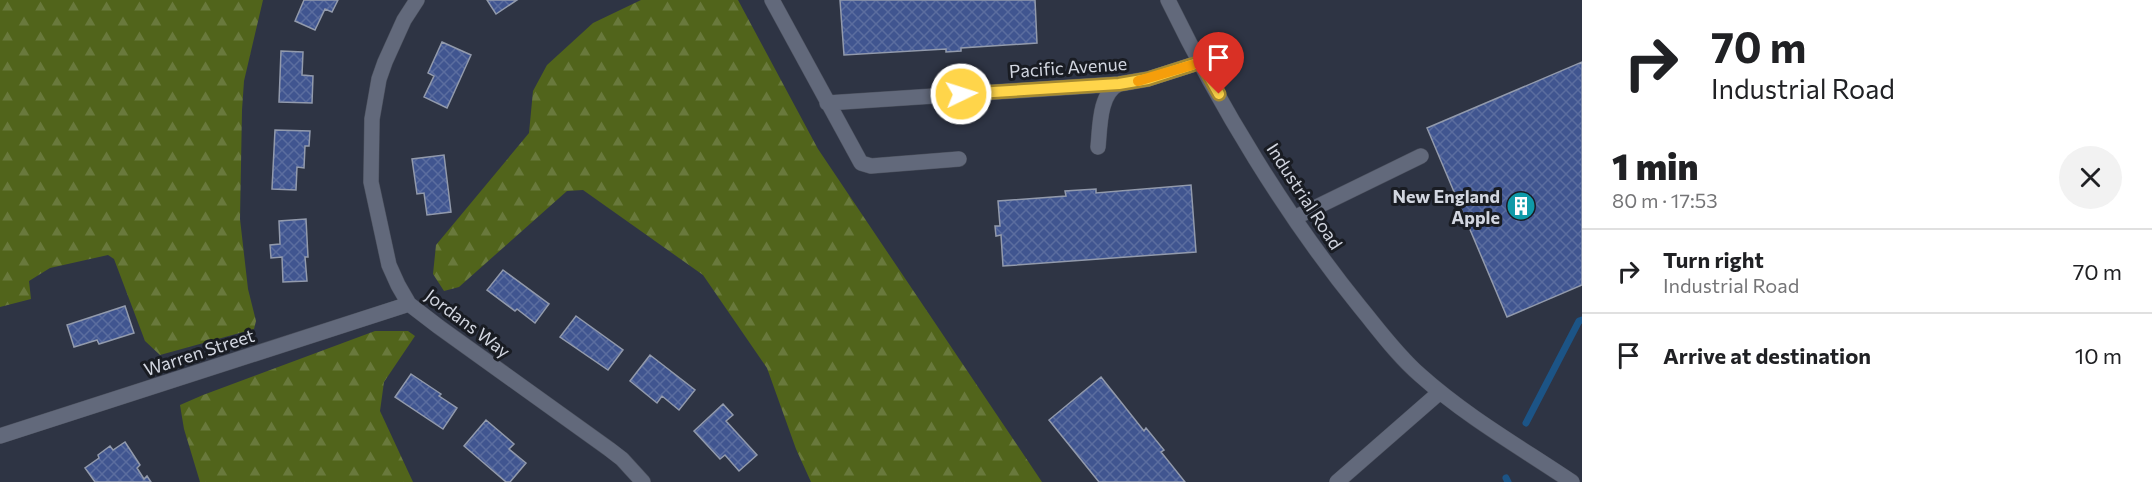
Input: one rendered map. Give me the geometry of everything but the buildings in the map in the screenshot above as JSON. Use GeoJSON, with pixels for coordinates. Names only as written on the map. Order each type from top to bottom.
{"type":"FeatureCollection","features":[{"type":"Feature","properties":{"kind":"street","name":"Jordans Way"},"geometry":{"type":"LineString","coordinates":[[417,0],[392,43],[379,79],[370,140],[371,182],[387,257],[398,285],[410,304],[609,448],[643,482]]}},
{"type":"Feature","properties":{"kind":"street"},"geometry":{"type":"LineString","coordinates":[[772,0],[857,159],[866,166],[958,159]]}},
{"type":"Feature","properties":{"kind":"street","name":"Industrial Road"},"geometry":{"type":"LineString","coordinates":[[1168,0],[1247,144],[1294,218],[1332,273],[1386,339],[1418,374],[1440,392],[1501,438],[1572,482]]}},
{"type":"Feature","properties":{"kind":"street","name":"Pacific Avenue"},"geometry":{"type":"LineString","coordinates":[[827,103],[1119,84],[1148,79],[1201,62]]}},
{"type":"Feature","properties":{"kind":"street"},"geometry":{"type":"LineString","coordinates":[[1098,147],[1101,117],[1106,99],[1114,86],[1119,84]]}},
{"type":"Feature","properties":{"kind":"street"},"geometry":{"type":"LineString","coordinates":[[1294,218],[1421,156]]}},
{"type":"Feature","properties":{"kind":"street","name":"Warren Street"},"geometry":{"type":"LineString","coordinates":[[0,436],[410,304]]}},
{"type":"Feature","properties":{"kind":"street"},"geometry":{"type":"LineString","coordinates":[[1337,482],[1440,392]]}},
{"type":"Feature","properties":{"kind":"green space"},"geometry":{"type":"Polygon","coordinates":[[[0,0],[263,0],[244,81],[242,110],[240,219],[248,289],[256,321],[254,329],[160,355],[145,341],[114,259],[108,255],[50,268],[29,281],[31,299],[0,307],[0,0]]]}},
{"type":"Feature","properties":{"kind":"green space"},"geometry":{"type":"Polygon","coordinates":[[[641,0],[738,0],[818,149],[1042,482],[811,482],[796,449],[767,368],[703,275],[583,190],[567,191],[459,287],[444,291],[433,274],[436,245],[529,133],[533,91],[547,65],[593,23],[641,0]]]}},
{"type":"Feature","properties":{"kind":"green space"},"geometry":{"type":"Polygon","coordinates":[[[375,331],[408,331],[415,336],[384,382],[380,411],[413,482],[200,482],[184,429],[180,405],[375,331]]]}},
{"type":"Feature","properties":{"kind":"waterway"},"geometry":{"type":"LineString","coordinates":[[1526,423],[1579,321],[1582,320]]}},
{"type":"Feature","properties":{"kind":"waterway"},"geometry":{"type":"LineString","coordinates":[[1506,478],[1508,482]]}},
{"type":"Feature","properties":{"kind":"slow traffic"},"geometry":{"type":"LineString","coordinates":[[1138,81],[1192,65]]}},
{"type":"Feature","properties":{"kind":"place","name":"New England Apple"},"geometry":{"type":"Point","coordinates":[1521,206]}},
{"type":"Feature","properties":{"kind":"route"},"geometry":{"type":"LineString","coordinates":[[961,94],[1135,82],[1201,62],[1219,94]]}}]}
